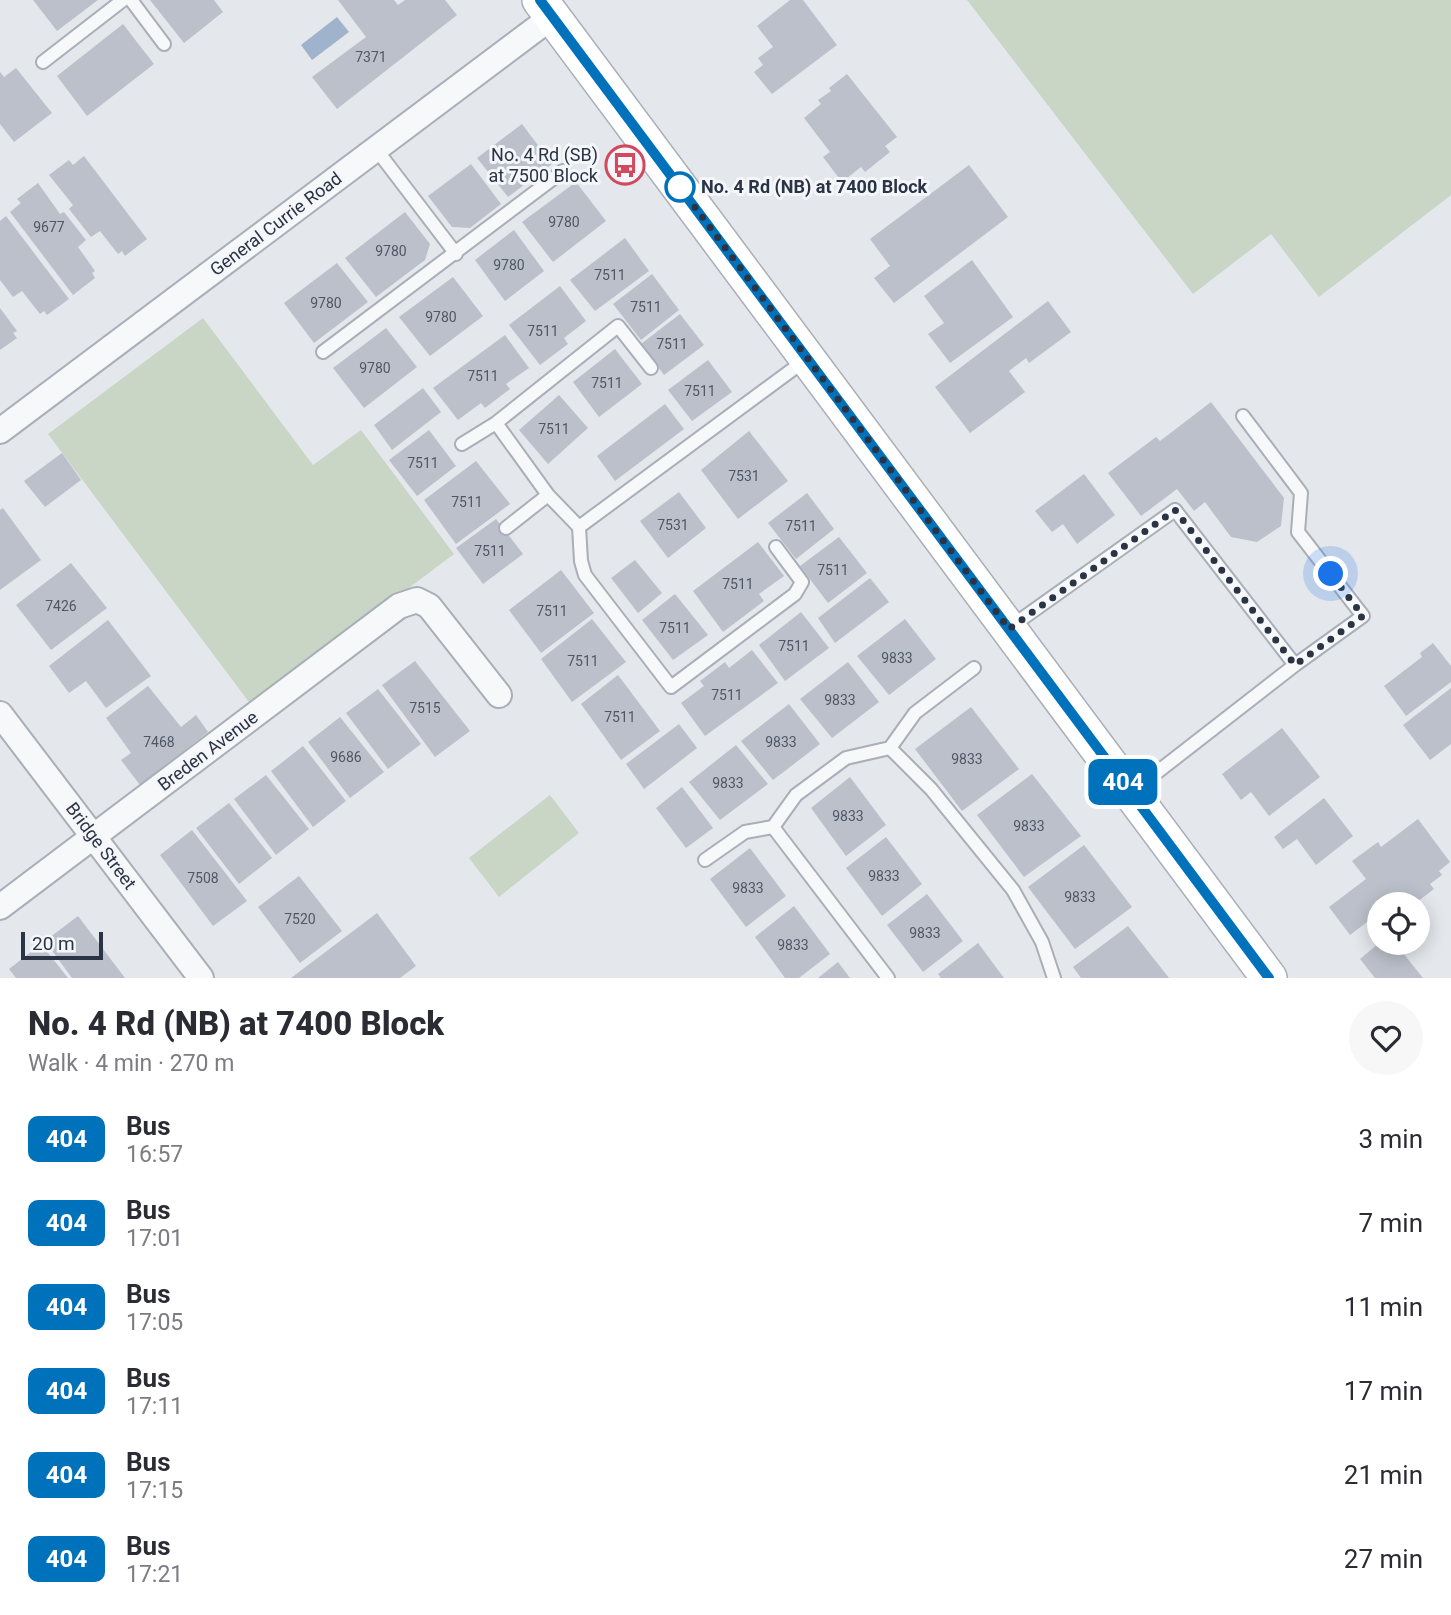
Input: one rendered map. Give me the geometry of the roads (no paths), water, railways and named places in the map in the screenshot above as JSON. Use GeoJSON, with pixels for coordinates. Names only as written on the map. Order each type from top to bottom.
{"type":"FeatureCollection","features":[{"type":"Feature","properties":{"kind":"main road"},"geometry":{"type":"LineString","coordinates":[[547,8],[1269,978]]}},
{"type":"Feature","properties":{"kind":"street","name":"General Currie Road"},"geometry":{"type":"LineString","coordinates":[[0,431],[376,149],[547,8]]}},
{"type":"Feature","properties":{"kind":"street","name":"Breden Avenue"},"geometry":{"type":"LineString","coordinates":[[0,906],[399,606],[417,600],[429,606],[499,695]]}},
{"type":"Feature","properties":{"kind":"street","name":"Bridge Street"},"geometry":{"type":"LineString","coordinates":[[0,714],[201,978]]}},
{"type":"Feature","properties":{"kind":"lane"},"geometry":{"type":"LineString","coordinates":[[43,62],[123,0]]}},
{"type":"Feature","properties":{"kind":"lane"},"geometry":{"type":"LineString","coordinates":[[131,0],[164,44]]}},
{"type":"Feature","properties":{"kind":"lane"},"geometry":{"type":"LineString","coordinates":[[376,149],[456,254]]}},
{"type":"Feature","properties":{"kind":"lane"},"geometry":{"type":"LineString","coordinates":[[323,352],[563,171]]}},
{"type":"Feature","properties":{"kind":"lane"},"geometry":{"type":"LineString","coordinates":[[462,444],[496,423],[618,326],[651,368]]}},
{"type":"Feature","properties":{"kind":"lane"},"geometry":{"type":"LineString","coordinates":[[579,527],[808,358]]}},
{"type":"Feature","properties":{"kind":"lane"},"geometry":{"type":"LineString","coordinates":[[1131,793],[1295,665],[1363,616],[1298,532],[1301,492],[1243,416]]}},
{"type":"Feature","properties":{"kind":"lane"},"geometry":{"type":"LineString","coordinates":[[496,423],[548,495],[579,527],[581,561],[585,575],[671,687],[795,594],[802,582],[776,547]]}},
{"type":"Feature","properties":{"kind":"lane"},"geometry":{"type":"LineString","coordinates":[[506,528],[548,495]]}},
{"type":"Feature","properties":{"kind":"lane"},"geometry":{"type":"LineString","coordinates":[[1009,629],[1175,510],[1295,665]]}},
{"type":"Feature","properties":{"kind":"lane"},"geometry":{"type":"LineString","coordinates":[[705,860],[745,832],[773,827],[796,795],[846,758],[890,748],[915,713],[974,668]]}},
{"type":"Feature","properties":{"kind":"lane"},"geometry":{"type":"LineString","coordinates":[[890,748],[931,789],[1013,890],[1042,942],[1054,978]]}},
{"type":"Feature","properties":{"kind":"lane"},"geometry":{"type":"LineString","coordinates":[[773,827],[888,978]]}},
{"type":"Feature","properties":{"kind":"water"},"geometry":{"type":"Polygon","coordinates":[[[337,17],[349,32],[312,60],[301,45],[337,17]]]}},
{"type":"Feature","properties":{"kind":"place","name":"No. 4 Rd (SB) at 7500 Block"},"geometry":{"type":"Point","coordinates":[625,165]}},
{"type":"Feature","properties":{"kind":"place","name":"No. 4 Rd (NB) at 7400 Block"},"geometry":{"type":"Point","coordinates":[680,187]}}]}
